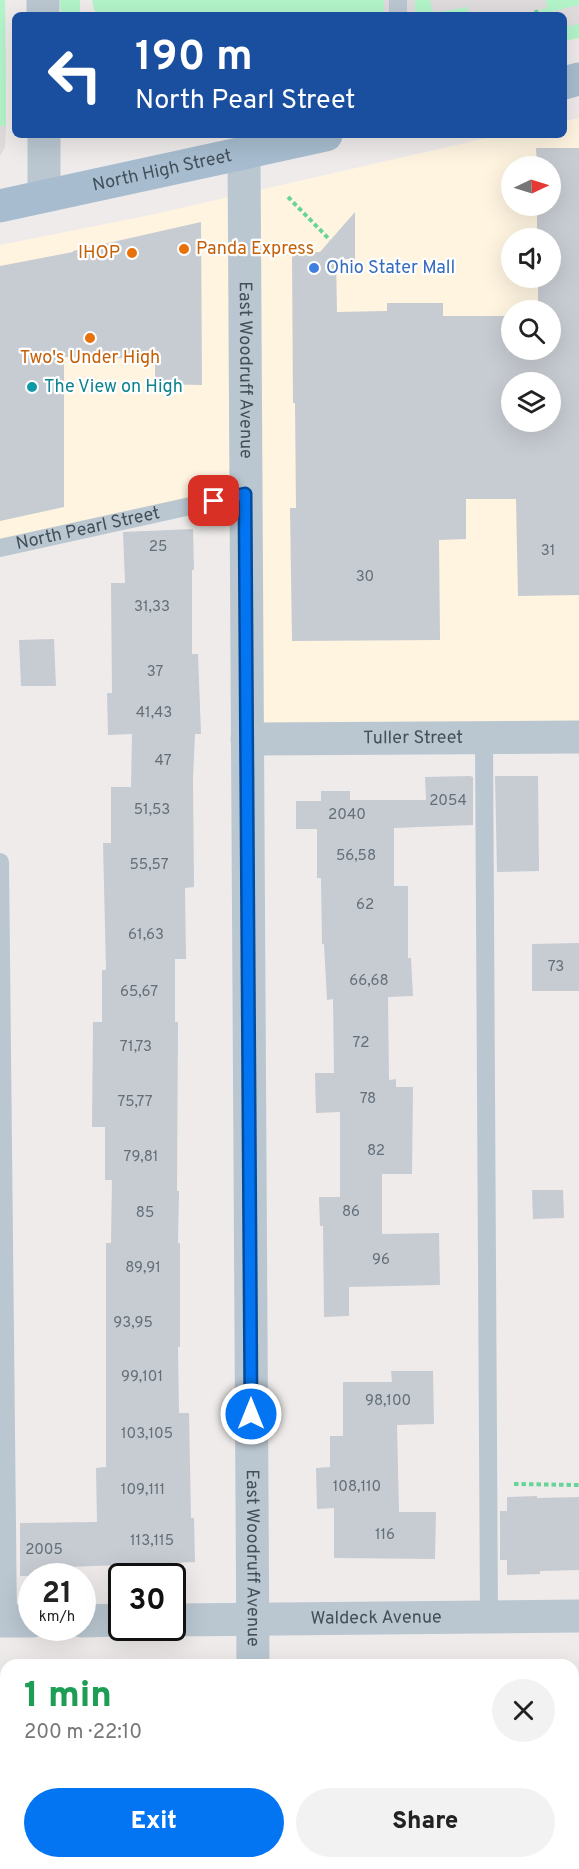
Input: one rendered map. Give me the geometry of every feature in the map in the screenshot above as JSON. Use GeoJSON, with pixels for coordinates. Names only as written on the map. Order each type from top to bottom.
{"type":"FeatureCollection","features":[{"type":"Feature","properties":{"kind":"main road","name":"North High Street"},"geometry":{"type":"LineString","coordinates":[[0,206],[313,138]]}},
{"type":"Feature","properties":{"kind":"street"},"geometry":{"type":"LineString","coordinates":[[44,138],[44,195]]}},
{"type":"Feature","properties":{"kind":"street","name":"East Woodruff Avenue"},"geometry":{"type":"LineString","coordinates":[[244,154],[253,1659]]}},
{"type":"Feature","properties":{"kind":"street","name":"Tuller Street"},"geometry":{"type":"LineString","coordinates":[[247,739],[579,737]]}},
{"type":"Feature","properties":{"kind":"street","name":"Waldeck Avenue"},"geometry":{"type":"LineString","coordinates":[[186,1620],[579,1616]]}},
{"type":"Feature","properties":{"kind":"lane","name":"North Pearl Street"},"geometry":{"type":"LineString","coordinates":[[0,548],[245,494]]}},
{"type":"Feature","properties":{"kind":"lane"},"geometry":{"type":"LineString","coordinates":[[483,738],[489,1617]]}},
{"type":"Feature","properties":{"kind":"lane"},"geometry":{"type":"LineString","coordinates":[[0,862],[13,1621]]}},
{"type":"Feature","properties":{"kind":"path"},"geometry":{"type":"LineString","coordinates":[[288,197],[330,240]]}},
{"type":"Feature","properties":{"kind":"path"},"geometry":{"type":"LineString","coordinates":[[488,1484],[579,1485]]}},
{"type":"Feature","properties":{"kind":"shaded area"},"geometry":{"type":"Polygon","coordinates":[[[0,0],[5,0],[6,126],[5,147],[0,156],[0,0]]]}},
{"type":"Feature","properties":{"kind":"shaded area"},"geometry":{"type":"Polygon","coordinates":[[[384,0],[579,0],[579,30],[567,32],[567,12],[384,12],[384,0]]]}},
{"type":"Feature","properties":{"kind":"shaded area"},"geometry":{"type":"Polygon","coordinates":[[[579,118],[579,736],[245,736],[248,491],[0,544],[0,245],[155,214],[487,138],[567,138],[567,120],[579,118]]]}},
{"type":"Feature","properties":{"kind":"green space"},"geometry":{"type":"Polygon","coordinates":[[[0,0],[5,0],[6,126],[0,126],[0,0]]]}},
{"type":"Feature","properties":{"kind":"green space"},"geometry":{"type":"Polygon","coordinates":[[[60,0],[80,0],[80,12],[61,12],[60,0]]]}},
{"type":"Feature","properties":{"kind":"green space"},"geometry":{"type":"Polygon","coordinates":[[[92,0],[384,0],[384,12],[96,12],[92,0]]]}},
{"type":"Feature","properties":{"kind":"green space"},"geometry":{"type":"Polygon","coordinates":[[[415,0],[430,0],[433,12],[415,12],[415,0]]]}},
{"type":"Feature","properties":{"kind":"green space"},"geometry":{"type":"Polygon","coordinates":[[[546,0],[579,0],[579,5],[542,12],[541,9],[547,8],[546,0]]]}},
{"type":"Feature","properties":{"kind":"green space"},"geometry":{"type":"Polygon","coordinates":[[[467,7],[469,12],[439,12],[467,7]]]}},
{"type":"Feature","properties":{"kind":"green space"},"geometry":{"type":"Polygon","coordinates":[[[579,24],[579,38],[567,40],[567,26],[579,24]]]}},
{"type":"Feature","properties":{"kind":"building"},"geometry":{"type":"Polygon","coordinates":[[[536,148],[579,148],[579,595],[518,596],[516,499],[466,499],[466,539],[439,540],[440,640],[292,641],[290,508],[296,508],[292,253],[320,252],[355,212],[355,259],[336,259],[337,312],[387,311],[387,303],[443,303],[443,316],[501,316],[501,360],[561,360],[561,300],[538,300],[538,288],[561,288],[561,228],[537,228],[537,216],[561,216],[561,156],[536,156],[536,148]]]}},
{"type":"Feature","properties":{"kind":"building"},"geometry":{"type":"Polygon","coordinates":[[[201,222],[202,385],[155,384],[155,359],[64,357],[64,507],[0,521],[0,266],[73,252],[201,222]]]}},
{"type":"Feature","properties":{"kind":"building"},"geometry":{"type":"Polygon","coordinates":[[[193,529],[192,654],[198,654],[201,734],[195,734],[194,887],[185,888],[186,959],[175,959],[175,1022],[178,1022],[179,1413],[189,1413],[191,1518],[194,1518],[195,1562],[108,1563],[108,1565],[96,1566],[96,1563],[20,1563],[20,1523],[97,1522],[96,1468],[106,1467],[106,1243],[111,1243],[112,1180],[105,1180],[105,1127],[92,1127],[93,1022],[102,1022],[102,970],[106,970],[103,843],[111,843],[111,787],[131,787],[132,734],[108,735],[107,693],[112,693],[111,583],[125,583],[123,532],[193,529]]]}},
{"type":"Feature","properties":{"kind":"building"},"geometry":{"type":"Polygon","coordinates":[[[54,639],[56,686],[21,686],[19,640],[54,639]]]}},
{"type":"Feature","properties":{"kind":"building"},"geometry":{"type":"Polygon","coordinates":[[[495,776],[538,776],[539,871],[497,872],[495,776]]]}},
{"type":"Feature","properties":{"kind":"building"},"geometry":{"type":"Polygon","coordinates":[[[425,777],[473,777],[473,825],[394,828],[394,886],[408,886],[408,958],[411,958],[413,996],[388,997],[389,1080],[396,1079],[396,1087],[413,1087],[412,1174],[382,1174],[382,1234],[439,1233],[440,1285],[349,1287],[349,1316],[324,1317],[323,1226],[320,1226],[319,1197],[340,1197],[340,1112],[316,1113],[315,1073],[334,1073],[333,999],[327,1000],[324,944],[322,944],[321,878],[317,878],[317,829],[296,829],[296,801],[321,801],[321,791],[350,791],[350,800],[426,800],[425,777]]]}},
{"type":"Feature","properties":{"kind":"building"},"geometry":{"type":"Polygon","coordinates":[[[579,943],[579,991],[532,991],[532,944],[579,943]]]}},
{"type":"Feature","properties":{"kind":"building"},"geometry":{"type":"Polygon","coordinates":[[[532,1190],[563,1190],[564,1218],[533,1219],[532,1190]]]}},
{"type":"Feature","properties":{"kind":"building"},"geometry":{"type":"Polygon","coordinates":[[[391,1371],[433,1371],[434,1424],[397,1425],[399,1512],[436,1512],[435,1559],[334,1558],[334,1508],[317,1509],[316,1468],[330,1467],[330,1436],[343,1436],[343,1382],[392,1382],[391,1371]]]}},
{"type":"Feature","properties":{"kind":"building"},"geometry":{"type":"Polygon","coordinates":[[[537,1496],[537,1498],[579,1497],[579,1570],[507,1575],[507,1560],[500,1560],[500,1511],[507,1511],[507,1497],[537,1496]]]}},
{"type":"Feature","properties":{"kind":"place","name":"Panda Express"},"geometry":{"type":"Point","coordinates":[184,249]}},
{"type":"Feature","properties":{"kind":"place","name":"IHOP"},"geometry":{"type":"Point","coordinates":[132,253]}},
{"type":"Feature","properties":{"kind":"place","name":"Ohio Stater Mall"},"geometry":{"type":"Point","coordinates":[314,268]}},
{"type":"Feature","properties":{"kind":"place","name":"Two's Under High"},"geometry":{"type":"Point","coordinates":[90,338]}},
{"type":"Feature","properties":{"kind":"place","name":"The View on High"},"geometry":{"type":"Point","coordinates":[32,387]}},
{"type":"Feature","properties":{"kind":"route"},"geometry":{"type":"LineString","coordinates":[[214,501],[245,494],[251,1414]]}}]}
